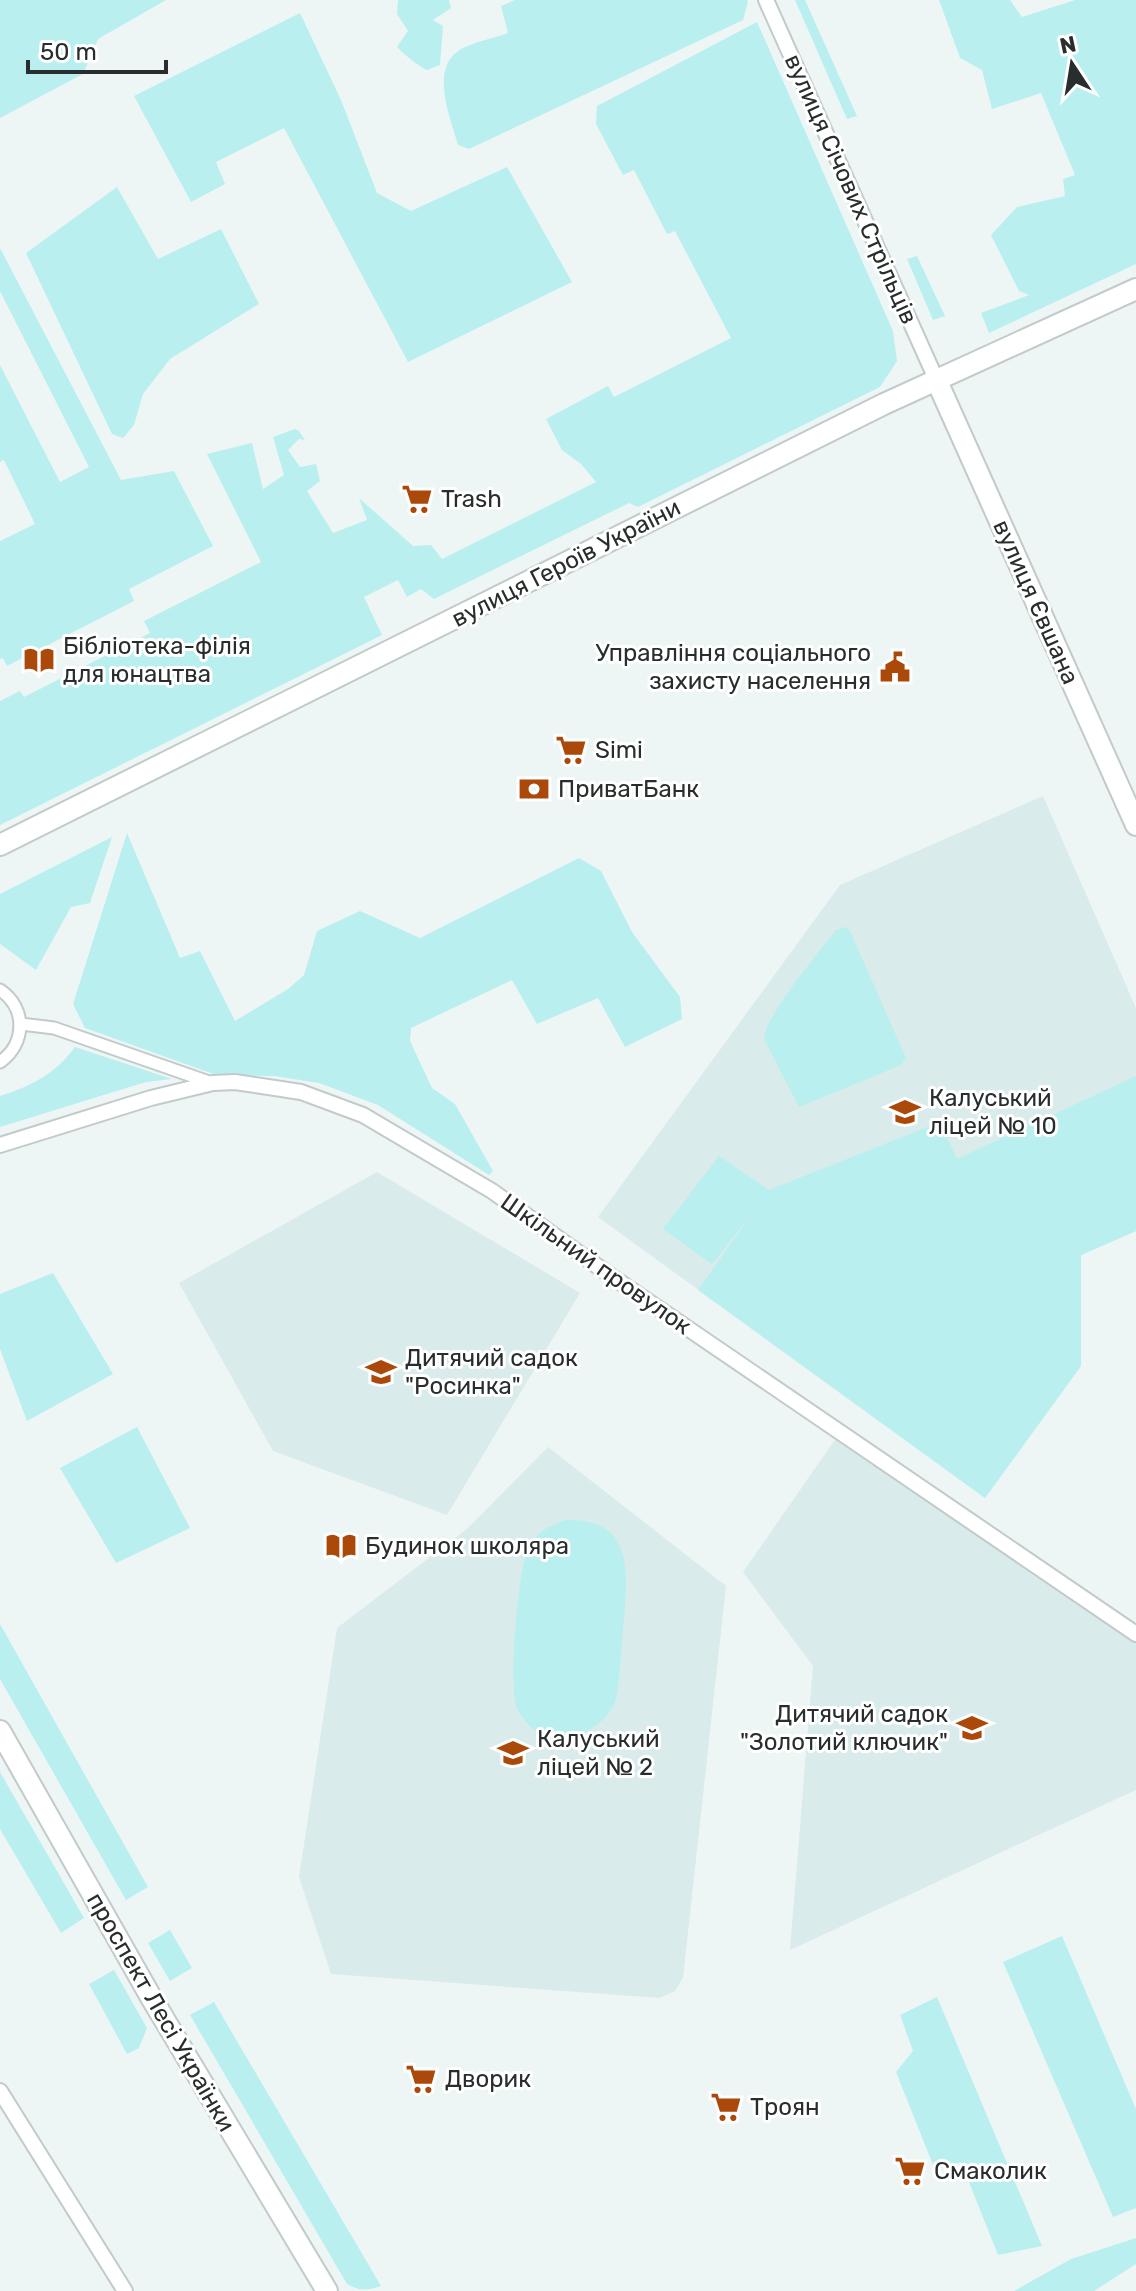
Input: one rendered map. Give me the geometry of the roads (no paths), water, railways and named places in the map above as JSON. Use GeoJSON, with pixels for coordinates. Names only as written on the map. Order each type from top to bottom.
{"type":"FeatureCollection","features":[{"type":"Feature","properties":{"kind":"main road","name":"вулиця Героїв України"},"geometry":{"type":"LineString","coordinates":[[0,845],[936,379],[1136,289]]}},
{"type":"Feature","properties":{"kind":"main road","name":"вулиця Євшана"},"geometry":{"type":"LineString","coordinates":[[936,379],[1136,825]]}},
{"type":"Feature","properties":{"kind":"main road","name":"проспект Лесі Українки"},"geometry":{"type":"LineString","coordinates":[[0,1731],[152,1999],[327,2291]]}},
{"type":"Feature","properties":{"kind":"street","name":"вулиця Січових Стрільців"},"geometry":{"type":"LineString","coordinates":[[766,0],[936,379]]}},
{"type":"Feature","properties":{"kind":"street"},"geometry":{"type":"LineString","coordinates":[[0,990],[13,1002],[21,1024],[13,1050],[0,1062]]}},
{"type":"Feature","properties":{"kind":"street"},"geometry":{"type":"LineString","coordinates":[[21,1024],[54,1028],[213,1083]]}},
{"type":"Feature","properties":{"kind":"street","name":"Шкільний провулок"},"geometry":{"type":"LineString","coordinates":[[0,1145],[151,1098],[213,1083],[235,1082],[301,1092],[363,1115],[492,1191],[611,1276],[1136,1634]]}},
{"type":"Feature","properties":{"kind":"street"},"geometry":{"type":"LineString","coordinates":[[0,2091],[125,2291]]}},
{"type":"Feature","properties":{"kind":"place","name":"Trash"},"geometry":{"type":"Point","coordinates":[417,499]}},
{"type":"Feature","properties":{"kind":"place","name":"Бібліотека-філія для юнацтва"},"geometry":{"type":"Point","coordinates":[39,660]}},
{"type":"Feature","properties":{"kind":"place","name":"Управління соціального захисту населення"},"geometry":{"type":"Point","coordinates":[895,667]}},
{"type":"Feature","properties":{"kind":"place","name":"Simi"},"geometry":{"type":"Point","coordinates":[571,750]}},
{"type":"Feature","properties":{"kind":"place","name":"ПриватБанк"},"geometry":{"type":"Point","coordinates":[534,789]}},
{"type":"Feature","properties":{"kind":"place","name":"Калуський ліцей № 10"},"geometry":{"type":"Point","coordinates":[905,1112]}},
{"type":"Feature","properties":{"kind":"place","name":"Дитячий садок \"Росинка\""},"geometry":{"type":"Point","coordinates":[381,1372]}},
{"type":"Feature","properties":{"kind":"place","name":"Будинок школяра"},"geometry":{"type":"Point","coordinates":[341,1546]}},
{"type":"Feature","properties":{"kind":"place","name":"Дитячий садок \"Золотий ключик\""},"geometry":{"type":"Point","coordinates":[972,1728]}},
{"type":"Feature","properties":{"kind":"place","name":"Калуський ліцей № 2"},"geometry":{"type":"Point","coordinates":[513,1753]}},
{"type":"Feature","properties":{"kind":"place","name":"Дворик"},"geometry":{"type":"Point","coordinates":[421,2079]}},
{"type":"Feature","properties":{"kind":"place","name":"Троян"},"geometry":{"type":"Point","coordinates":[726,2107]}},
{"type":"Feature","properties":{"kind":"place","name":"Смаколик"},"geometry":{"type":"Point","coordinates":[910,2171]}}]}
